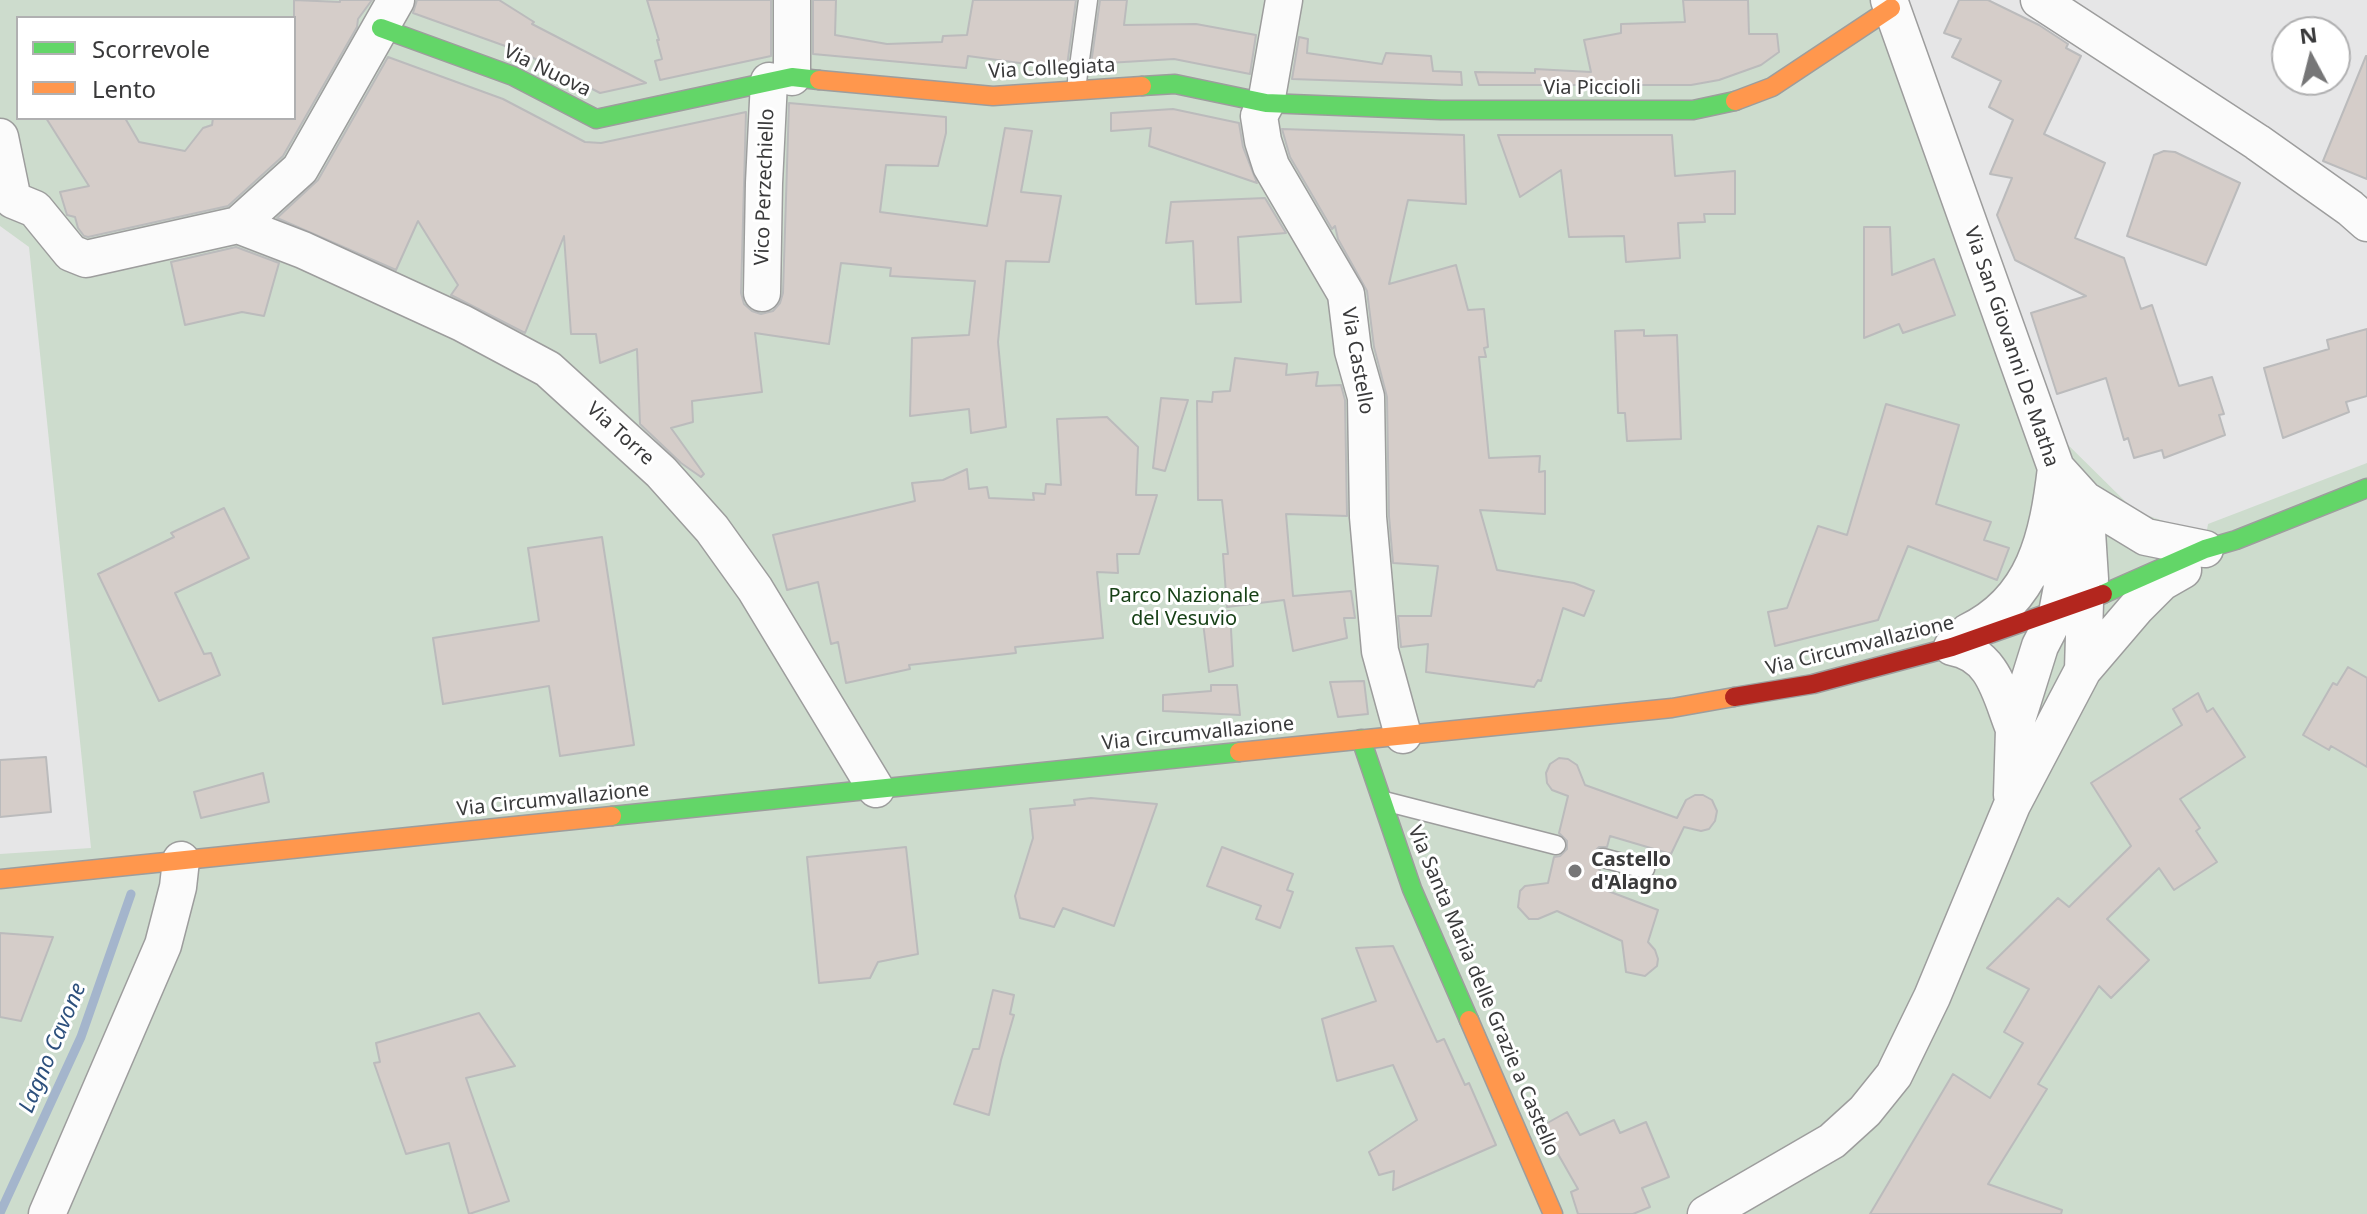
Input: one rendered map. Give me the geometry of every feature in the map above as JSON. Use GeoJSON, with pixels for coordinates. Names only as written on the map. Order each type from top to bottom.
{"type":"FeatureCollection","features":[{"type":"Feature","properties":{"kind":"main road","name":"Via Piccioli"},"geometry":{"type":"LineString","coordinates":[[1266,103],[1441,110],[1693,110],[1726,104],[1772,87],[1890,4]]}},
{"type":"Feature","properties":{"kind":"main road","name":"Via Nuova"},"geometry":{"type":"LineString","coordinates":[[389,14],[596,119],[780,79]]}},
{"type":"Feature","properties":{"kind":"main road","name":"Via Collegiata"},"geometry":{"type":"LineString","coordinates":[[780,79],[993,96],[1175,84],[1266,103]]}},
{"type":"Feature","properties":{"kind":"main road","name":"Via Circumvallazione"},"geometry":{"type":"LineString","coordinates":[[0,879],[1672,708],[1740,698],[1813,684],[1941,649],[2071,607],[2220,544],[2367,488]]}},
{"type":"Feature","properties":{"kind":"main road","name":"Via Santa Maria delle Grazie a Castello"},"geometry":{"type":"LineString","coordinates":[[1361,739],[1412,889],[1553,1214]]}},
{"type":"Feature","properties":{"kind":"street","name":"Vico Perzechiello"},"geometry":{"type":"LineString","coordinates":[[762,293],[764,183],[792,0]]}},
{"type":"Feature","properties":{"kind":"street","name":"Via Castello"},"geometry":{"type":"LineString","coordinates":[[1284,0],[1266,103],[1259,116],[1263,141],[1271,166],[1346,294],[1353,351],[1366,397],[1368,517],[1380,651],[1403,735]]}},
{"type":"Feature","properties":{"kind":"street"},"geometry":{"type":"LineString","coordinates":[[2039,0],[2257,142],[2367,223]]}},
{"type":"Feature","properties":{"kind":"street","name":"Via San Giovanni De Matha"},"geometry":{"type":"LineString","coordinates":[[1890,4],[2056,468],[2051,514],[2035,565],[2012,602],[1985,624],[1941,649]]}},
{"type":"Feature","properties":{"kind":"street"},"geometry":{"type":"LineString","coordinates":[[0,137],[6,202],[35,209],[71,253],[86,259],[238,225],[300,169],[389,14]]}},
{"type":"Feature","properties":{"kind":"street","name":"Via Torre"},"geometry":{"type":"LineString","coordinates":[[238,225],[303,250],[462,323],[548,369],[661,472],[712,529],[755,589],[876,789]]}},
{"type":"Feature","properties":{"kind":"street"},"geometry":{"type":"LineString","coordinates":[[2056,468],[2085,500],[2146,537],[2220,544]]}},
{"type":"Feature","properties":{"kind":"street"},"geometry":{"type":"LineString","coordinates":[[2009,813],[2014,729],[2040,646],[2090,579],[2085,500]]}},
{"type":"Feature","properties":{"kind":"street"},"geometry":{"type":"LineString","coordinates":[[2051,514],[2062,587],[2071,607],[2083,670]]}},
{"type":"Feature","properties":{"kind":"street"},"geometry":{"type":"LineString","coordinates":[[1706,1214],[1832,1141],[1865,1111],[1894,1075],[1932,997],[2009,813],[2083,670],[2162,582],[2220,544]]}},
{"type":"Feature","properties":{"kind":"street"},"geometry":{"type":"LineString","coordinates":[[1941,649],[1968,649],[1979,657],[1995,680],[2014,729]]}},
{"type":"Feature","properties":{"kind":"street"},"geometry":{"type":"LineString","coordinates":[[47,1214],[163,945],[178,887],[164,862]]}},
{"type":"Feature","properties":{"kind":"lane"},"geometry":{"type":"LineString","coordinates":[[1076,89],[1088,0]]}},
{"type":"Feature","properties":{"kind":"lane"},"geometry":{"type":"LineString","coordinates":[[1381,800],[1556,845]]}},
{"type":"Feature","properties":{"kind":"lane"},"geometry":{"type":"LineString","coordinates":[[1603,858],[1645,869]]}},
{"type":"Feature","properties":{"kind":"green space","name":"Parco Nazionale del Vesuvio"},"geometry":{"type":"Polygon","coordinates":[[[0,0],[1907,0],[2055,432],[2135,511],[2206,536],[2208,524],[2367,463],[2367,1214],[0,1214],[0,854],[91,848],[29,247],[0,226],[0,0]]]}},
{"type":"Feature","properties":{"kind":"building"},"geometry":{"type":"Polygon","coordinates":[[[294,0],[372,0],[358,19],[357,27],[283,156],[228,206],[84,236],[75,217],[67,215],[60,192],[89,186],[47,120],[126,120],[139,142],[185,151],[203,128],[212,125],[213,120],[296,120],[294,0]]]}},
{"type":"Feature","properties":{"kind":"building"},"geometry":{"type":"Polygon","coordinates":[[[417,0],[499,0],[534,22],[532,24],[646,83],[600,93],[522,52],[413,13],[417,0]]]}},
{"type":"Feature","properties":{"kind":"building"},"geometry":{"type":"Polygon","coordinates":[[[647,0],[771,0],[771,56],[660,80],[655,61],[662,59],[659,40],[647,0]]]}},
{"type":"Feature","properties":{"kind":"building"},"geometry":{"type":"Polygon","coordinates":[[[813,0],[836,0],[835,35],[887,44],[942,42],[943,36],[967,35],[973,0],[1076,0],[1067,66],[1049,67],[968,56],[966,68],[813,54],[813,0]]]}},
{"type":"Feature","properties":{"kind":"building"},"geometry":{"type":"Polygon","coordinates":[[[1100,0],[1127,0],[1124,25],[1196,24],[1256,35],[1250,74],[1174,59],[1091,64],[1100,0]]]}},
{"type":"Feature","properties":{"kind":"building"},"geometry":{"type":"Polygon","coordinates":[[[1683,0],[1748,0],[1749,34],[1777,34],[1779,52],[1761,65],[1719,80],[1691,85],[1479,85],[1475,72],[1535,73],[1535,69],[1591,72],[1584,40],[1621,33],[1621,24],[1685,22],[1683,0]]]}},
{"type":"Feature","properties":{"kind":"building"},"geometry":{"type":"Polygon","coordinates":[[[1959,0],[1988,0],[2039,25],[2068,44],[2066,48],[2081,56],[2044,134],[2105,163],[2075,238],[2124,258],[2141,309],[2152,305],[2179,386],[2212,377],[2224,414],[2219,415],[2225,435],[2164,458],[2162,450],[2134,458],[2128,438],[2124,440],[2106,378],[2057,394],[2031,313],[2086,296],[2015,260],[1997,215],[2012,178],[1990,174],[2013,120],[1989,107],[2001,81],[1952,57],[1961,39],[1944,33],[1959,0]]]}},
{"type":"Feature","properties":{"kind":"building"},"geometry":{"type":"Polygon","coordinates":[[[1299,37],[1308,39],[1307,53],[1382,64],[1386,53],[1431,56],[1433,71],[1461,72],[1462,85],[1292,79],[1299,37]]]}},
{"type":"Feature","properties":{"kind":"building"},"geometry":{"type":"Polygon","coordinates":[[[2367,56],[2367,179],[2323,161],[2367,56]]]}},
{"type":"Feature","properties":{"kind":"building"},"geometry":{"type":"Polygon","coordinates":[[[388,57],[503,99],[585,142],[601,143],[746,112],[741,293],[744,304],[761,314],[773,311],[783,293],[789,103],[946,117],[946,133],[938,166],[886,165],[880,212],[987,226],[1005,128],[1032,131],[1021,192],[1061,196],[1049,262],[1006,261],[998,342],[1006,427],[971,433],[969,409],[910,416],[912,338],[969,335],[975,281],[890,276],[891,268],[841,263],[829,344],[755,333],[762,392],[692,401],[693,422],[671,428],[704,474],[701,477],[681,463],[640,424],[637,349],[600,363],[596,334],[571,334],[564,236],[525,333],[451,295],[458,285],[418,221],[396,270],[277,218],[318,180],[388,57]]]}},
{"type":"Feature","properties":{"kind":"building"},"geometry":{"type":"Polygon","coordinates":[[[1173,109],[1239,123],[1243,147],[1257,183],[1149,146],[1151,128],[1111,131],[1111,113],[1173,109]]]}},
{"type":"Feature","properties":{"kind":"building"},"geometry":{"type":"Polygon","coordinates":[[[1282,129],[1464,135],[1466,204],[1408,200],[1389,284],[1456,265],[1468,310],[1484,309],[1488,347],[1484,348],[1486,357],[1479,357],[1489,458],[1540,456],[1539,472],[1545,471],[1545,514],[1480,510],[1497,570],[1574,583],[1594,591],[1584,616],[1563,608],[1541,681],[1538,680],[1534,687],[1426,672],[1428,644],[1401,647],[1398,616],[1431,616],[1438,566],[1393,563],[1387,397],[1374,347],[1367,291],[1338,239],[1335,226],[1332,229],[1290,157],[1282,129]]]}},
{"type":"Feature","properties":{"kind":"building"},"geometry":{"type":"Polygon","coordinates":[[[1498,135],[1672,135],[1675,176],[1735,171],[1735,214],[1704,214],[1705,222],[1678,223],[1680,258],[1626,262],[1624,236],[1569,237],[1561,170],[1520,197],[1498,135]]]}},
{"type":"Feature","properties":{"kind":"building"},"geometry":{"type":"Polygon","coordinates":[[[2164,151],[2175,152],[2240,183],[2206,265],[2127,236],[2154,155],[2164,151]]]}},
{"type":"Feature","properties":{"kind":"building"},"geometry":{"type":"Polygon","coordinates":[[[1265,198],[1286,233],[1238,237],[1241,302],[1196,304],[1193,241],[1166,243],[1171,202],[1265,198]]]}},
{"type":"Feature","properties":{"kind":"building"},"geometry":{"type":"Polygon","coordinates":[[[1864,227],[1890,227],[1892,275],[1934,259],[1955,315],[1903,333],[1899,324],[1864,338],[1864,227]]]}},
{"type":"Feature","properties":{"kind":"building"},"geometry":{"type":"Polygon","coordinates":[[[236,247],[279,263],[264,316],[242,312],[185,325],[171,262],[236,247]]]}},
{"type":"Feature","properties":{"kind":"building"},"geometry":{"type":"Polygon","coordinates":[[[2367,329],[2367,396],[2346,402],[2349,412],[2283,438],[2264,368],[2329,349],[2327,340],[2367,329]]]}},
{"type":"Feature","properties":{"kind":"building"},"geometry":{"type":"Polygon","coordinates":[[[1644,330],[1644,336],[1677,335],[1681,439],[1627,441],[1625,413],[1618,413],[1615,331],[1644,330]]]}},
{"type":"Feature","properties":{"kind":"building"},"geometry":{"type":"Polygon","coordinates":[[[1235,358],[1287,364],[1286,375],[1318,372],[1316,386],[1341,385],[1345,400],[1347,516],[1286,514],[1293,596],[1351,591],[1355,618],[1344,618],[1347,638],[1293,651],[1284,600],[1227,607],[1223,554],[1228,554],[1222,500],[1198,500],[1197,401],[1212,402],[1213,392],[1230,391],[1235,358]]]}},
{"type":"Feature","properties":{"kind":"building"},"geometry":{"type":"Polygon","coordinates":[[[1161,398],[1188,400],[1165,471],[1153,468],[1161,398]]]}},
{"type":"Feature","properties":{"kind":"building"},"geometry":{"type":"Polygon","coordinates":[[[1886,404],[1959,425],[1936,504],[1991,522],[1984,540],[2009,548],[1997,580],[1908,546],[1878,620],[1775,646],[1768,612],[1787,608],[1818,526],[1847,535],[1886,404]]]}},
{"type":"Feature","properties":{"kind":"building"},"geometry":{"type":"Polygon","coordinates":[[[1107,417],[1138,447],[1136,495],[1157,495],[1139,554],[1117,554],[1118,573],[1097,572],[1103,638],[1015,647],[1016,653],[909,665],[910,669],[846,683],[838,642],[831,644],[818,582],[787,590],[773,535],[915,501],[912,483],[943,480],[967,469],[969,489],[987,487],[989,498],[1034,500],[1033,493],[1045,494],[1046,484],[1061,485],[1057,419],[1107,417]]]}},
{"type":"Feature","properties":{"kind":"building"},"geometry":{"type":"Polygon","coordinates":[[[224,508],[249,558],[175,593],[204,654],[211,653],[220,675],[159,701],[98,574],[174,537],[171,533],[224,508]]]}},
{"type":"Feature","properties":{"kind":"building"},"geometry":{"type":"Polygon","coordinates":[[[602,537],[634,745],[560,756],[549,686],[443,704],[433,638],[539,621],[528,548],[602,537]]]}},
{"type":"Feature","properties":{"kind":"building"},"geometry":{"type":"Polygon","coordinates":[[[1230,611],[1233,666],[1209,672],[1202,614],[1230,611]]]}},
{"type":"Feature","properties":{"kind":"building"},"geometry":{"type":"Polygon","coordinates":[[[2348,667],[2367,678],[2367,767],[2331,746],[2329,750],[2303,735],[2333,683],[2337,685],[2348,667]]]}},
{"type":"Feature","properties":{"kind":"building"},"geometry":{"type":"Polygon","coordinates":[[[1364,681],[1368,714],[1338,717],[1330,682],[1364,681]]]}},
{"type":"Feature","properties":{"kind":"building"},"geometry":{"type":"Polygon","coordinates":[[[1211,685],[1237,685],[1240,715],[1163,711],[1163,695],[1211,691],[1211,685]]]}},
{"type":"Feature","properties":{"kind":"building"},"geometry":{"type":"Polygon","coordinates":[[[2198,693],[2207,712],[2213,708],[2245,757],[2180,799],[2200,828],[2196,831],[2217,862],[2174,890],[2159,868],[2107,919],[2149,960],[2111,998],[2099,986],[2038,1084],[2047,1089],[1988,1184],[2062,1210],[2061,1214],[1870,1214],[1953,1074],[1990,1098],[2023,1043],[2004,1032],[2029,989],[1987,968],[2058,898],[2069,907],[2131,846],[2091,783],[2182,725],[2173,709],[2198,693]]]}},
{"type":"Feature","properties":{"kind":"building"},"geometry":{"type":"Polygon","coordinates":[[[46,757],[51,812],[0,817],[0,760],[46,757]]]}},
{"type":"Feature","properties":{"kind":"building","name":"Castello d'Alagno"},"geometry":{"type":"Polygon","coordinates":[[[1559,758],[1577,765],[1585,785],[1677,818],[1686,800],[1695,795],[1712,800],[1717,811],[1709,829],[1701,831],[1684,827],[1671,854],[1610,836],[1607,847],[1599,847],[1592,854],[1592,862],[1600,870],[1595,886],[1658,910],[1648,942],[1655,950],[1657,966],[1645,976],[1626,972],[1622,941],[1557,911],[1538,919],[1529,919],[1518,907],[1520,891],[1525,886],[1548,883],[1554,857],[1567,849],[1567,841],[1559,833],[1568,796],[1552,790],[1546,773],[1550,764],[1559,758]]]}},
{"type":"Feature","properties":{"kind":"building"},"geometry":{"type":"Polygon","coordinates":[[[263,773],[269,802],[201,818],[194,792],[263,773]]]}},
{"type":"Feature","properties":{"kind":"building"},"geometry":{"type":"Polygon","coordinates":[[[1091,798],[1157,804],[1114,926],[1063,908],[1054,927],[1020,918],[1015,896],[1033,838],[1030,809],[1075,805],[1074,800],[1091,798]]]}},
{"type":"Feature","properties":{"kind":"building"},"geometry":{"type":"Polygon","coordinates":[[[906,847],[918,954],[878,962],[870,978],[819,983],[807,857],[906,847]]]}},
{"type":"Feature","properties":{"kind":"building"},"geometry":{"type":"Polygon","coordinates":[[[1222,847],[1293,874],[1287,890],[1293,892],[1280,928],[1256,919],[1261,906],[1207,886],[1222,847]]]}},
{"type":"Feature","properties":{"kind":"building"},"geometry":{"type":"Polygon","coordinates":[[[0,933],[53,937],[21,1021],[0,1017],[0,933]]]}},
{"type":"Feature","properties":{"kind":"building"},"geometry":{"type":"Polygon","coordinates":[[[1393,946],[1437,1042],[1444,1039],[1465,1085],[1469,1083],[1496,1145],[1393,1190],[1394,1171],[1379,1175],[1369,1152],[1417,1120],[1393,1065],[1337,1081],[1322,1019],[1376,1001],[1356,948],[1393,946]]]}},
{"type":"Feature","properties":{"kind":"building"},"geometry":{"type":"Polygon","coordinates":[[[993,990],[1014,995],[1010,1014],[1014,1015],[989,1115],[954,1104],[973,1049],[979,1049],[993,990]]]}},
{"type":"Feature","properties":{"kind":"building"},"geometry":{"type":"Polygon","coordinates":[[[479,1013],[515,1066],[466,1078],[509,1201],[469,1214],[449,1143],[406,1154],[374,1063],[380,1062],[376,1043],[479,1013]]]}},
{"type":"Feature","properties":{"kind":"building"},"geometry":{"type":"Polygon","coordinates":[[[1567,1112],[1580,1135],[1614,1120],[1620,1133],[1646,1122],[1669,1177],[1642,1188],[1650,1207],[1633,1214],[1578,1214],[1571,1192],[1578,1189],[1542,1126],[1567,1112]]]}},
{"type":"Feature","properties":{"kind":"waterway","name":"Lagno Cavone"},"geometry":{"type":"LineString","coordinates":[[0,1213],[81,1037],[131,894]]}},
{"type":"Feature","properties":{"kind":"traffic: fast"},"geometry":{"type":"LineString","coordinates":[[381,28],[513,76],[596,119],[792,77],[819,80]]}},
{"type":"Feature","properties":{"kind":"traffic: fast"},"geometry":{"type":"LineString","coordinates":[[1142,86],[1175,84],[1266,103],[1441,110],[1693,110],[1735,101]]}},
{"type":"Feature","properties":{"kind":"traffic: fast"},"geometry":{"type":"LineString","coordinates":[[2103,594],[2205,549],[2236,540],[2367,488]]}},
{"type":"Feature","properties":{"kind":"traffic: fast"},"geometry":{"type":"LineString","coordinates":[[1361,739],[1412,889],[1469,1020]]}},
{"type":"Feature","properties":{"kind":"traffic: fast"},"geometry":{"type":"LineString","coordinates":[[612,816],[1239,752]]}},
{"type":"Feature","properties":{"kind":"traffic: slow"},"geometry":{"type":"LineString","coordinates":[[1735,101],[1772,87],[1891,8]]}},
{"type":"Feature","properties":{"kind":"traffic: slow"},"geometry":{"type":"LineString","coordinates":[[819,80],[993,96],[1142,86]]}},
{"type":"Feature","properties":{"kind":"traffic: slow"},"geometry":{"type":"LineString","coordinates":[[1239,752],[1672,708],[1734,697]]}},
{"type":"Feature","properties":{"kind":"traffic: slow"},"geometry":{"type":"LineString","coordinates":[[0,879],[612,816]]}},
{"type":"Feature","properties":{"kind":"traffic: slow"},"geometry":{"type":"LineString","coordinates":[[1469,1020],[1553,1214]]}},
{"type":"Feature","properties":{"kind":"traffic: jam"},"geometry":{"type":"LineString","coordinates":[[1734,697],[1813,684],[1952,647],[2103,594]]}},
{"type":"Feature","properties":{"kind":"place","name":"Castello d'Alagno"},"geometry":{"type":"Point","coordinates":[1575,871]}}]}
